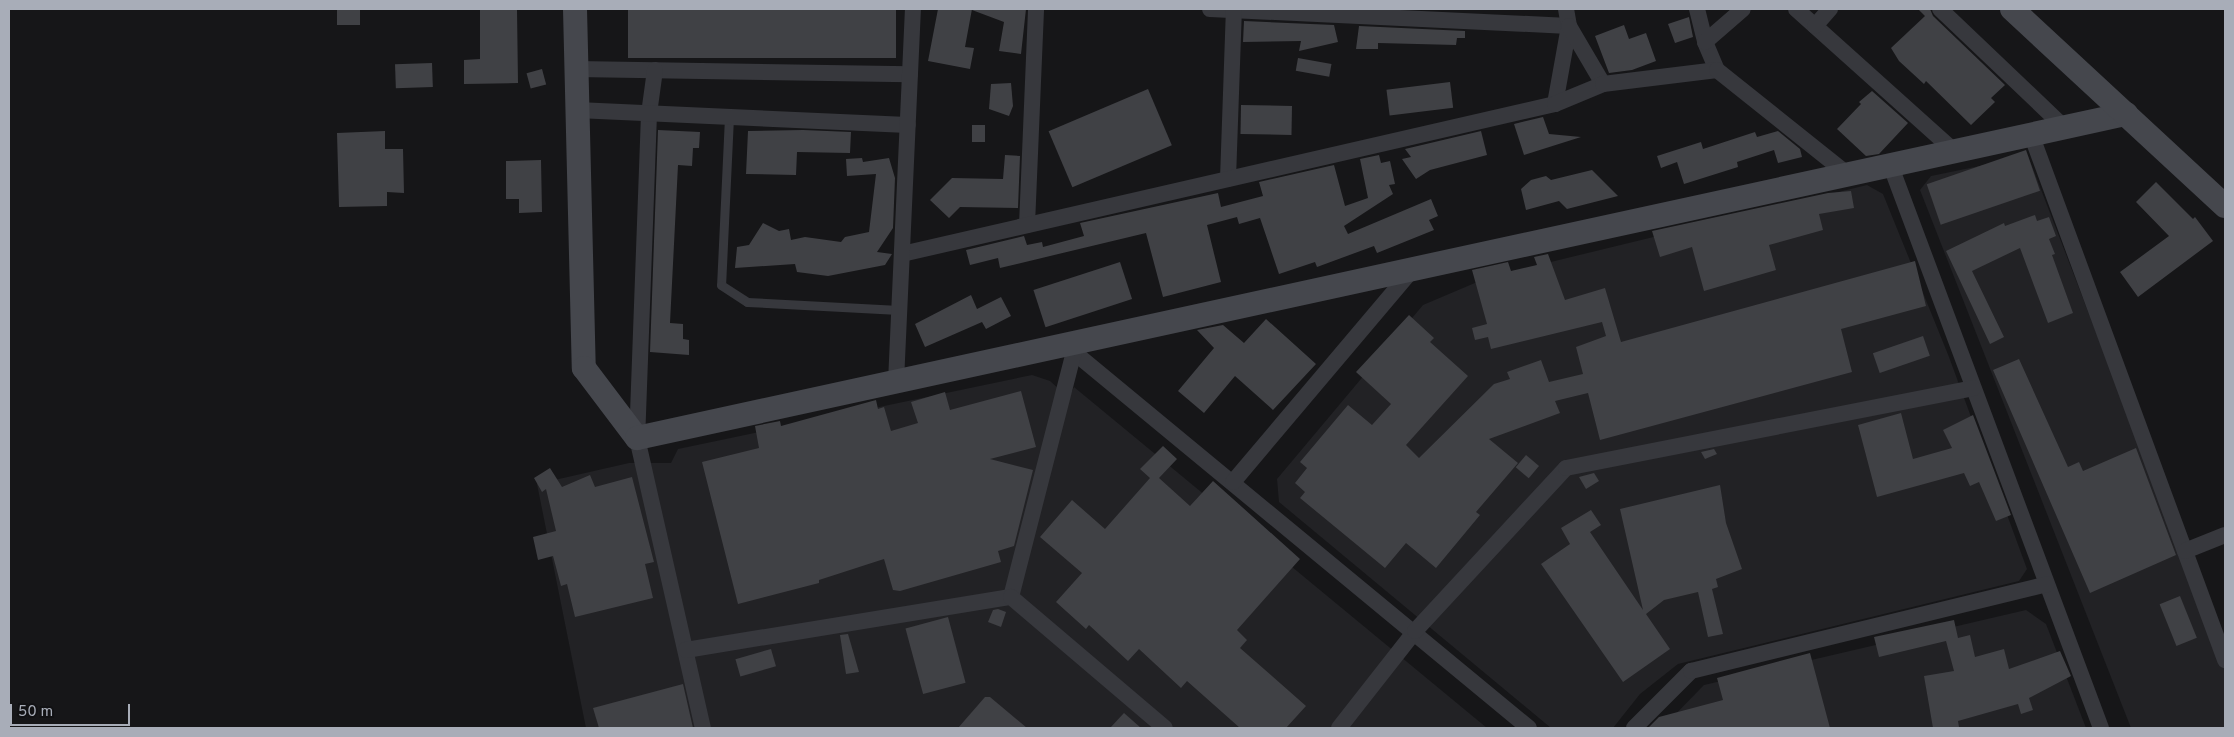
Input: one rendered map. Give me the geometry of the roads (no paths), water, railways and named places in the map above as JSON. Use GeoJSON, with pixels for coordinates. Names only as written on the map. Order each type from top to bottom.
{"type":"FeatureCollection","features":[{"type":"Feature","properties":{"kind":"street"},"geometry":{"type":"LineString","coordinates":[[575,9],[584,368],[637,438]]}},
{"type":"Feature","properties":{"kind":"street"},"geometry":{"type":"LineString","coordinates":[[896,382],[913,9]]}},
{"type":"Feature","properties":{"kind":"street"},"geometry":{"type":"LineString","coordinates":[[1027,225],[1036,9]]}},
{"type":"Feature","properties":{"kind":"street"},"geometry":{"type":"LineString","coordinates":[[1210,9],[1343,12],[1569,26]]}},
{"type":"Feature","properties":{"kind":"street"},"geometry":{"type":"LineString","coordinates":[[1555,104],[1569,26],[1566,9]]}},
{"type":"Feature","properties":{"kind":"street"},"geometry":{"type":"LineString","coordinates":[[1697,9],[1705,42],[1717,70],[1846,173]]}},
{"type":"Feature","properties":{"kind":"street"},"geometry":{"type":"LineString","coordinates":[[1705,42],[1743,9]]}},
{"type":"Feature","properties":{"kind":"street"},"geometry":{"type":"LineString","coordinates":[[1796,9],[1954,151]]}},
{"type":"Feature","properties":{"kind":"street"},"geometry":{"type":"LineString","coordinates":[[1815,26],[1830,9]]}},
{"type":"Feature","properties":{"kind":"street"},"geometry":{"type":"LineString","coordinates":[[1940,9],[2064,127]]}},
{"type":"Feature","properties":{"kind":"street"},"geometry":{"type":"LineString","coordinates":[[2012,9],[2225,206]]}},
{"type":"Feature","properties":{"kind":"street"},"geometry":{"type":"LineString","coordinates":[[1228,179],[1234,10]]}},
{"type":"Feature","properties":{"kind":"street"},"geometry":{"type":"LineString","coordinates":[[1569,26],[1603,84]]}},
{"type":"Feature","properties":{"kind":"street"},"geometry":{"type":"LineString","coordinates":[[576,69],[910,74]]}},
{"type":"Feature","properties":{"kind":"street"},"geometry":{"type":"LineString","coordinates":[[655,70],[649,114],[637,438],[703,728]]}},
{"type":"Feature","properties":{"kind":"street"},"geometry":{"type":"LineString","coordinates":[[902,254],[1555,104],[1603,84],[1717,70]]}},
{"type":"Feature","properties":{"kind":"street"},"geometry":{"type":"LineString","coordinates":[[577,110],[908,126]]}},
{"type":"Feature","properties":{"kind":"street"},"geometry":{"type":"LineString","coordinates":[[637,438],[896,382],[1069,348],[1415,267],[2126,114]]}},
{"type":"Feature","properties":{"kind":"street"},"geometry":{"type":"LineString","coordinates":[[2031,134],[2225,660]]}},
{"type":"Feature","properties":{"kind":"street"},"geometry":{"type":"LineString","coordinates":[[1890,164],[2101,728]]}},
{"type":"Feature","properties":{"kind":"street"},"geometry":{"type":"LineString","coordinates":[[1233,482],[1415,267]]}},
{"type":"Feature","properties":{"kind":"street"},"geometry":{"type":"LineString","coordinates":[[1069,348],[1529,728]]}},
{"type":"Feature","properties":{"kind":"street"},"geometry":{"type":"LineString","coordinates":[[1011,597],[1069,348]]}},
{"type":"Feature","properties":{"kind":"street"},"geometry":{"type":"LineString","coordinates":[[1339,728],[1415,632],[1566,468],[1973,388]]}},
{"type":"Feature","properties":{"kind":"street"},"geometry":{"type":"LineString","coordinates":[[2185,552],[2225,535]]}},
{"type":"Feature","properties":{"kind":"street"},"geometry":{"type":"LineString","coordinates":[[1634,728],[1691,671],[2047,584]]}},
{"type":"Feature","properties":{"kind":"street"},"geometry":{"type":"LineString","coordinates":[[686,650],[1011,597],[1165,728]]}},
{"type":"Feature","properties":{"kind":"lane"},"geometry":{"type":"LineString","coordinates":[[729,117],[720,264],[722,285],[747,302],[899,310]]}}]}
